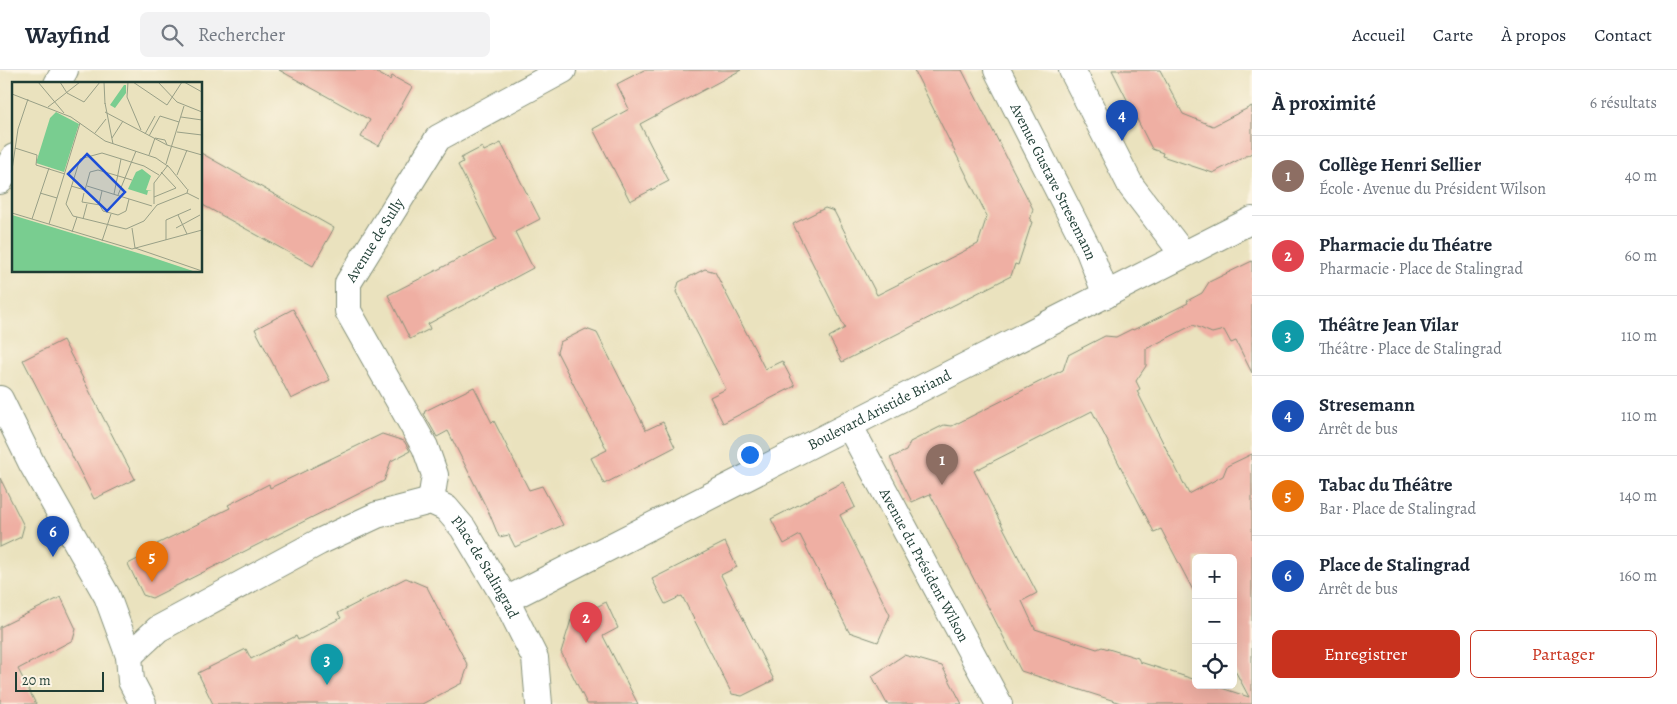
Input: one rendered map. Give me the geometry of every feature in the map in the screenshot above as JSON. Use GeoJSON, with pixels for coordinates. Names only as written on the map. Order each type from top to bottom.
{"type":"FeatureCollection","features":[{"type":"Feature","properties":{"kind":"street"},"geometry":{"type":"LineString","coordinates":[[58,82],[65,70]]}},
{"type":"Feature","properties":{"kind":"street","name":"Avenue de Sully"},"geometry":{"type":"LineString","coordinates":[[431,501],[434,475],[425,447],[348,311],[348,283],[438,138],[563,70]]}},
{"type":"Feature","properties":{"kind":"street","name":"Avenue Gustave Stresemann"},"geometry":{"type":"LineString","coordinates":[[997,70],[1089,251],[1106,295]]}},
{"type":"Feature","properties":{"kind":"street"},"geometry":{"type":"LineString","coordinates":[[1072,70],[1131,186],[1183,254]]}},
{"type":"Feature","properties":{"kind":"street"},"geometry":{"type":"LineString","coordinates":[[0,181],[12,160]]}},
{"type":"Feature","properties":{"kind":"street","name":"Boulevard Aristide Briand"},"geometry":{"type":"LineString","coordinates":[[506,600],[1252,220]]}},
{"type":"Feature","properties":{"kind":"street"},"geometry":{"type":"LineString","coordinates":[[0,399],[32,464],[107,596],[129,656],[131,681],[143,704]]}},
{"type":"Feature","properties":{"kind":"street","name":"Avenue du Président Wilson"},"geometry":{"type":"LineString","coordinates":[[849,425],[999,704]]}},
{"type":"Feature","properties":{"kind":"street"},"geometry":{"type":"LineString","coordinates":[[129,656],[158,629],[320,542],[377,515],[431,501]]}},
{"type":"Feature","properties":{"kind":"street","name":"Place de Stalingrad"},"geometry":{"type":"LineString","coordinates":[[431,501],[446,508],[463,528],[506,600],[535,658],[539,704]]}},
{"type":"Feature","properties":{"kind":"building"},"geometry":{"type":"Polygon","coordinates":[[[279,70],[372,70],[390,80],[392,76],[412,87],[379,146],[361,137],[370,120],[279,70]]]}},
{"type":"Feature","properties":{"kind":"building"},"geometry":{"type":"Polygon","coordinates":[[[644,70],[741,70],[640,124],[669,181],[630,201],[593,129],[629,109],[617,84],[644,70]]]}},
{"type":"Feature","properties":{"kind":"building"},"geometry":{"type":"Polygon","coordinates":[[[914,70],[962,70],[1033,209],[1030,221],[1032,222],[1018,265],[1015,264],[1011,276],[842,362],[829,337],[845,328],[793,224],[825,208],[834,211],[877,295],[978,244],[987,216],[914,70]]]}},
{"type":"Feature","properties":{"kind":"building"},"geometry":{"type":"Polygon","coordinates":[[[1112,70],[1160,70],[1183,114],[1213,126],[1252,106],[1252,153],[1213,173],[1162,156],[1163,153],[1152,149],[1112,70]]]}},
{"type":"Feature","properties":{"kind":"building"},"geometry":{"type":"Polygon","coordinates":[[[501,143],[540,219],[515,232],[533,268],[428,324],[430,329],[410,339],[388,295],[496,240],[458,165],[463,162],[461,158],[482,147],[484,151],[501,143]]]}},
{"type":"Feature","properties":{"kind":"building"},"geometry":{"type":"Polygon","coordinates":[[[202,154],[334,228],[313,266],[202,205],[202,154]]]}},
{"type":"Feature","properties":{"kind":"building"},"geometry":{"type":"Polygon","coordinates":[[[1252,261],[1252,373],[1236,341],[1231,343],[1224,330],[1212,333],[1193,325],[1146,349],[1146,366],[1136,381],[1140,389],[1137,391],[1189,494],[1223,476],[1227,466],[1252,454],[1252,704],[1124,704],[1021,671],[930,494],[912,502],[890,458],[906,451],[910,442],[944,425],[952,426],[1063,370],[1068,355],[1105,336],[1116,337],[1133,330],[1188,303],[1187,301],[1202,293],[1209,282],[1252,261]],[[1092,411],[974,471],[1037,593],[1022,601],[1035,629],[1097,649],[1102,647],[1138,658],[1140,662],[1192,679],[1192,689],[1224,689],[1249,697],[1237,674],[1237,554],[1192,554],[1192,588],[1161,529],[1154,532],[1092,411]]]}},
{"type":"Feature","properties":{"kind":"building"},"geometry":{"type":"Polygon","coordinates":[[[705,269],[715,272],[765,369],[782,361],[795,386],[723,423],[710,397],[726,389],[676,292],[679,282],[705,269]]]}},
{"type":"Feature","properties":{"kind":"building"},"geometry":{"type":"Polygon","coordinates":[[[293,309],[330,380],[291,399],[255,329],[293,309]]]}},
{"type":"Feature","properties":{"kind":"building"},"geometry":{"type":"Polygon","coordinates":[[[586,329],[597,333],[646,430],[663,422],[675,447],[604,484],[591,458],[607,450],[557,352],[560,342],[586,329]]]}},
{"type":"Feature","properties":{"kind":"building"},"geometry":{"type":"Polygon","coordinates":[[[63,340],[135,479],[94,499],[23,360],[63,340]]]}},
{"type":"Feature","properties":{"kind":"building"},"geometry":{"type":"Polygon","coordinates":[[[474,387],[492,423],[494,421],[529,490],[542,486],[563,525],[515,547],[509,535],[499,537],[448,431],[437,437],[424,414],[425,411],[474,387]]]}},
{"type":"Feature","properties":{"kind":"building"},"geometry":{"type":"Polygon","coordinates":[[[382,434],[404,441],[410,451],[391,461],[384,481],[152,598],[143,595],[128,564],[159,548],[157,544],[230,508],[228,505],[269,484],[270,488],[382,434]]]}},
{"type":"Feature","properties":{"kind":"building"},"geometry":{"type":"Polygon","coordinates":[[[0,478],[24,526],[21,537],[0,547],[0,478]]]}},
{"type":"Feature","properties":{"kind":"building"},"geometry":{"type":"Polygon","coordinates":[[[843,482],[855,507],[840,515],[890,615],[878,642],[849,632],[800,535],[784,544],[771,519],[843,482]]]}},
{"type":"Feature","properties":{"kind":"building"},"geometry":{"type":"Polygon","coordinates":[[[725,542],[737,567],[721,575],[774,680],[742,696],[732,694],[682,596],[665,604],[652,579],[725,542]]]}},
{"type":"Feature","properties":{"kind":"building"},"geometry":{"type":"Polygon","coordinates":[[[406,578],[427,587],[468,666],[462,683],[422,704],[213,704],[198,673],[246,649],[251,659],[296,636],[298,640],[341,618],[338,613],[406,578]]]}},
{"type":"Feature","properties":{"kind":"building"},"geometry":{"type":"Polygon","coordinates":[[[61,597],[76,629],[73,640],[18,669],[36,704],[0,704],[0,627],[61,597]]]}},
{"type":"Feature","properties":{"kind":"building"},"geometry":{"type":"Polygon","coordinates":[[[606,602],[618,628],[603,636],[638,704],[587,704],[561,652],[571,620],[606,602]]]}},
{"type":"Feature","properties":{"kind":"building"},"geometry":{"type":"Polygon","coordinates":[[[904,655],[942,666],[962,704],[887,704],[872,676],[904,655]]]}},
{"type":"Feature","properties":{"kind":"place","name":"Stresemann"},"geometry":{"type":"Point","coordinates":[1122,141]}},
{"type":"Feature","properties":{"kind":"place","name":"Collège Henri Sellier"},"geometry":{"type":"Point","coordinates":[942,485]}},
{"type":"Feature","properties":{"kind":"place","name":"Place de Stalingrad"},"geometry":{"type":"Point","coordinates":[53,557]}},
{"type":"Feature","properties":{"kind":"place","name":"Tabac du Théâtre"},"geometry":{"type":"Point","coordinates":[152,582]}},
{"type":"Feature","properties":{"kind":"place","name":"Pharmacie du Théatre"},"geometry":{"type":"Point","coordinates":[586,643]}},
{"type":"Feature","properties":{"kind":"place","name":"Théâtre Jean Vilar"},"geometry":{"type":"Point","coordinates":[327,685]}}]}
